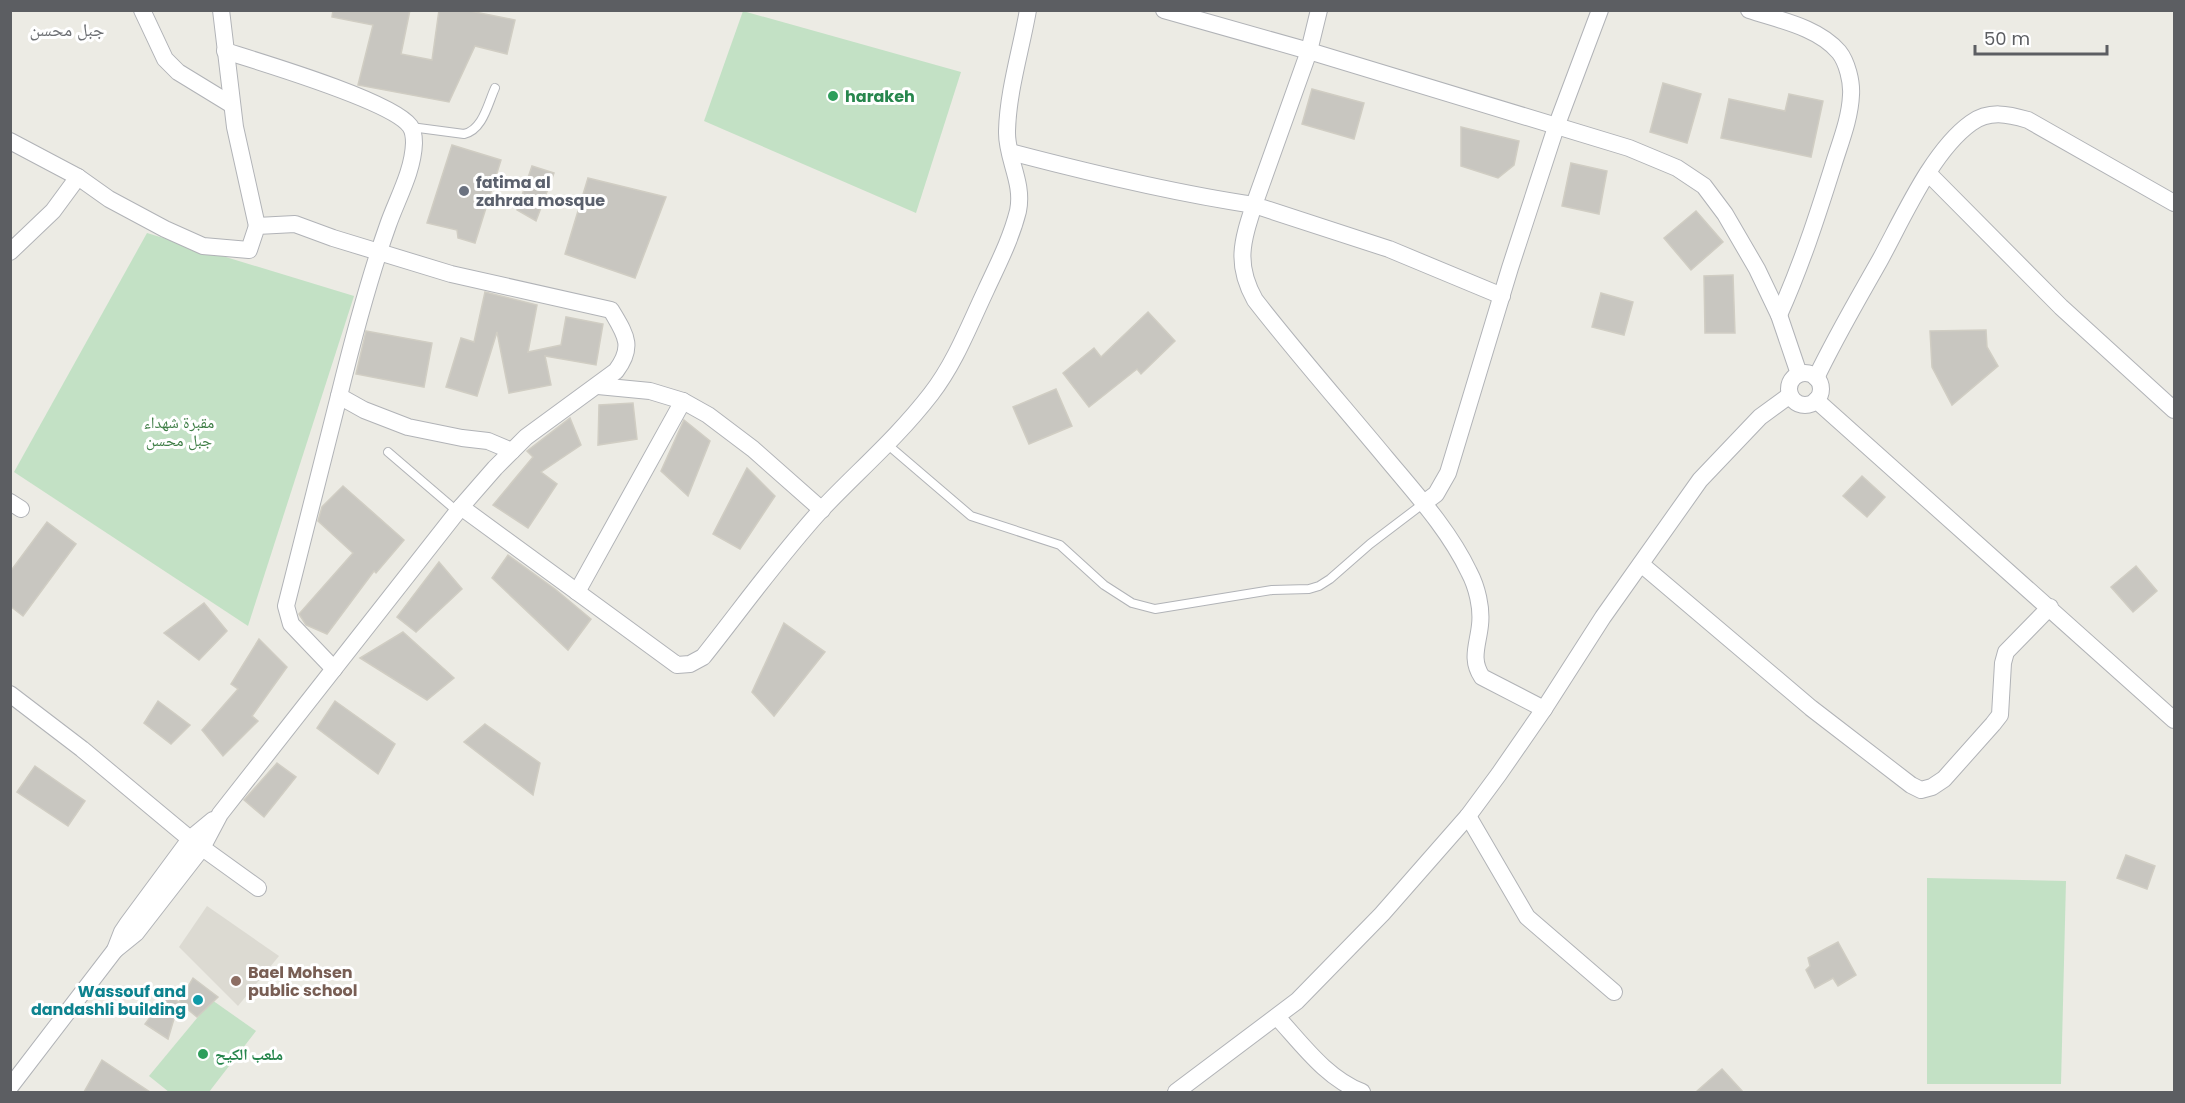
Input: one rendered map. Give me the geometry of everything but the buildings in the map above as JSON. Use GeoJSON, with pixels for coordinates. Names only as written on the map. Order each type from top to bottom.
{"type":"FeatureCollection","features":[{"type":"Feature","properties":{"kind":"street"},"geometry":{"type":"LineString","coordinates":[[142,10],[165,59],[178,72],[232,105]]}},
{"type":"Feature","properties":{"kind":"street"},"geometry":{"type":"LineString","coordinates":[[10,141],[78,177],[132,212],[203,246],[249,250],[257,225],[232,105],[221,10]]}},
{"type":"Feature","properties":{"kind":"street"},"geometry":{"type":"LineString","coordinates":[[459,510],[677,665],[690,664],[703,657],[766,576],[822,510],[888,446],[932,393],[964,338],[1011,237],[1019,208],[1019,185],[1007,133],[1028,10]]}},
{"type":"Feature","properties":{"kind":"street"},"geometry":{"type":"LineString","coordinates":[[1164,10],[1309,51],[1556,127],[1653,157],[1677,168],[1704,186],[1725,214],[1757,269],[1779,315],[1799,374]]}},
{"type":"Feature","properties":{"kind":"street"},"geometry":{"type":"LineString","coordinates":[[1319,10],[1309,51],[1243,238],[1241,256],[1244,279],[1255,300],[1424,503],[1452,541],[1470,574],[1480,604],[1481,624],[1474,658],[1476,668],[1482,677],[1544,709]]}},
{"type":"Feature","properties":{"kind":"street"},"geometry":{"type":"LineString","coordinates":[[1424,503],[1436,494],[1449,474],[1502,296],[1556,127],[1600,10]]}},
{"type":"Feature","properties":{"kind":"street"},"geometry":{"type":"LineString","coordinates":[[1749,10],[1808,30],[1826,41],[1840,53],[1852,93],[1840,146],[1809,243],[1779,315]]}},
{"type":"Feature","properties":{"kind":"street"},"geometry":{"type":"LineString","coordinates":[[225,51],[313,79],[373,103],[397,115],[411,127],[414,143],[408,170],[379,252],[357,325],[286,606],[291,624],[334,669]]}},
{"type":"Feature","properties":{"kind":"street"},"geometry":{"type":"LineString","coordinates":[[1816,378],[1928,173],[1956,135],[1973,121],[1992,114],[2008,114],[2028,120],[2175,203]]}},
{"type":"Feature","properties":{"kind":"street"},"geometry":{"type":"LineString","coordinates":[[1010,152],[1216,200],[1254,205],[1389,249],[1502,296]]}},
{"type":"Feature","properties":{"kind":"street"},"geometry":{"type":"LineString","coordinates":[[1928,173],[2061,307],[2175,410]]}},
{"type":"Feature","properties":{"kind":"street"},"geometry":{"type":"LineString","coordinates":[[10,252],[52,211],[78,177]]}},
{"type":"Feature","properties":{"kind":"street"},"geometry":{"type":"LineString","coordinates":[[10,1087],[115,950],[136,933],[196,844],[459,510],[512,451],[552,416],[598,386],[616,371],[625,359],[627,347],[624,332],[611,310],[451,274],[295,225],[257,225]]}},
{"type":"Feature","properties":{"kind":"street"},"geometry":{"type":"LineString","coordinates":[[1805,373],[1816,378],[1821,389],[1816,400],[1805,405],[1799,404],[1790,395],[1790,383],[1799,374],[1805,373]]}},
{"type":"Feature","properties":{"kind":"street"},"geometry":{"type":"LineString","coordinates":[[598,386],[651,391],[683,400],[708,415],[753,449],[822,510]]}},
{"type":"Feature","properties":{"kind":"street"},"geometry":{"type":"LineString","coordinates":[[1177,1092],[1297,1001],[1345,953],[1468,816],[1544,709],[1596,627],[1700,480],[1760,417],[1790,395]]}},
{"type":"Feature","properties":{"kind":"street"},"geometry":{"type":"LineString","coordinates":[[339,396],[364,410],[408,427],[488,441],[512,451]]}},
{"type":"Feature","properties":{"kind":"street"},"geometry":{"type":"LineString","coordinates":[[577,592],[683,400]]}},
{"type":"Feature","properties":{"kind":"street"},"geometry":{"type":"LineString","coordinates":[[1816,400],[2175,720]]}},
{"type":"Feature","properties":{"kind":"street"},"geometry":{"type":"LineString","coordinates":[[1641,564],[1811,708],[1911,785],[1921,790],[1932,788],[1944,779],[2000,715],[2002,663],[2006,652],[2050,607]]}},
{"type":"Feature","properties":{"kind":"street"},"geometry":{"type":"LineString","coordinates":[[10,694],[82,749],[196,844],[258,888]]}},
{"type":"Feature","properties":{"kind":"street"},"geometry":{"type":"LineString","coordinates":[[1468,816],[1527,917],[1614,993]]}},
{"type":"Feature","properties":{"kind":"street"},"geometry":{"type":"LineString","coordinates":[[1277,1017],[1336,1078],[1362,1092]]}},
{"type":"Feature","properties":{"kind":"lane"},"geometry":{"type":"LineString","coordinates":[[411,127],[464,134],[471,132],[478,127],[495,88]]}},
{"type":"Feature","properties":{"kind":"lane"},"geometry":{"type":"LineString","coordinates":[[888,446],[971,516],[1060,544],[1104,585],[1132,603],[1155,609],[1272,590],[1309,589],[1319,586],[1424,503]]}},
{"type":"Feature","properties":{"kind":"lane"},"geometry":{"type":"LineString","coordinates":[[388,452],[459,510]]}},
{"type":"Feature","properties":{"kind":"shaded area","name":"Bael Mohsen public school"},"geometry":{"type":"Polygon","coordinates":[[[207,906],[279,956],[238,1006],[179,947],[207,906]]]}},
{"type":"Feature","properties":{"kind":"green space","name":"harakeh"},"geometry":{"type":"Polygon","coordinates":[[[743,11],[961,72],[916,213],[704,121],[743,11]]]}},
{"type":"Feature","properties":{"kind":"green space","name":"مقبرة شهداء جبل محسن"},"geometry":{"type":"Polygon","coordinates":[[[147,233],[354,296],[248,626],[14,472],[147,233]]]}},
{"type":"Feature","properties":{"kind":"green space"},"geometry":{"type":"Polygon","coordinates":[[[1927,878],[2066,881],[2061,1084],[1927,1084],[1927,878]]]}},
{"type":"Feature","properties":{"kind":"green space","name":"ملعب الكيح"},"geometry":{"type":"Polygon","coordinates":[[[212,1000],[256,1031],[209,1092],[169,1092],[149,1076],[212,1000]]]}},
{"type":"Feature","properties":{"kind":"place","name":"harakeh"},"geometry":{"type":"Point","coordinates":[833,96]}},
{"type":"Feature","properties":{"kind":"place","name":"fatima al zahraa mosque"},"geometry":{"type":"Point","coordinates":[464,191]}},
{"type":"Feature","properties":{"kind":"place","name":"Bael Mohsen public school"},"geometry":{"type":"Point","coordinates":[236,981]}},
{"type":"Feature","properties":{"kind":"place","name":"Wassouf and dandashli building"},"geometry":{"type":"Point","coordinates":[198,1000]}},
{"type":"Feature","properties":{"kind":"place","name":"ملعب الكيح"},"geometry":{"type":"Point","coordinates":[203,1054]}},
{"type":"Feature","properties":{"kind":"district","name":"جبل محسن"},"geometry":{"type":"Point","coordinates":[67,29]}}]}
